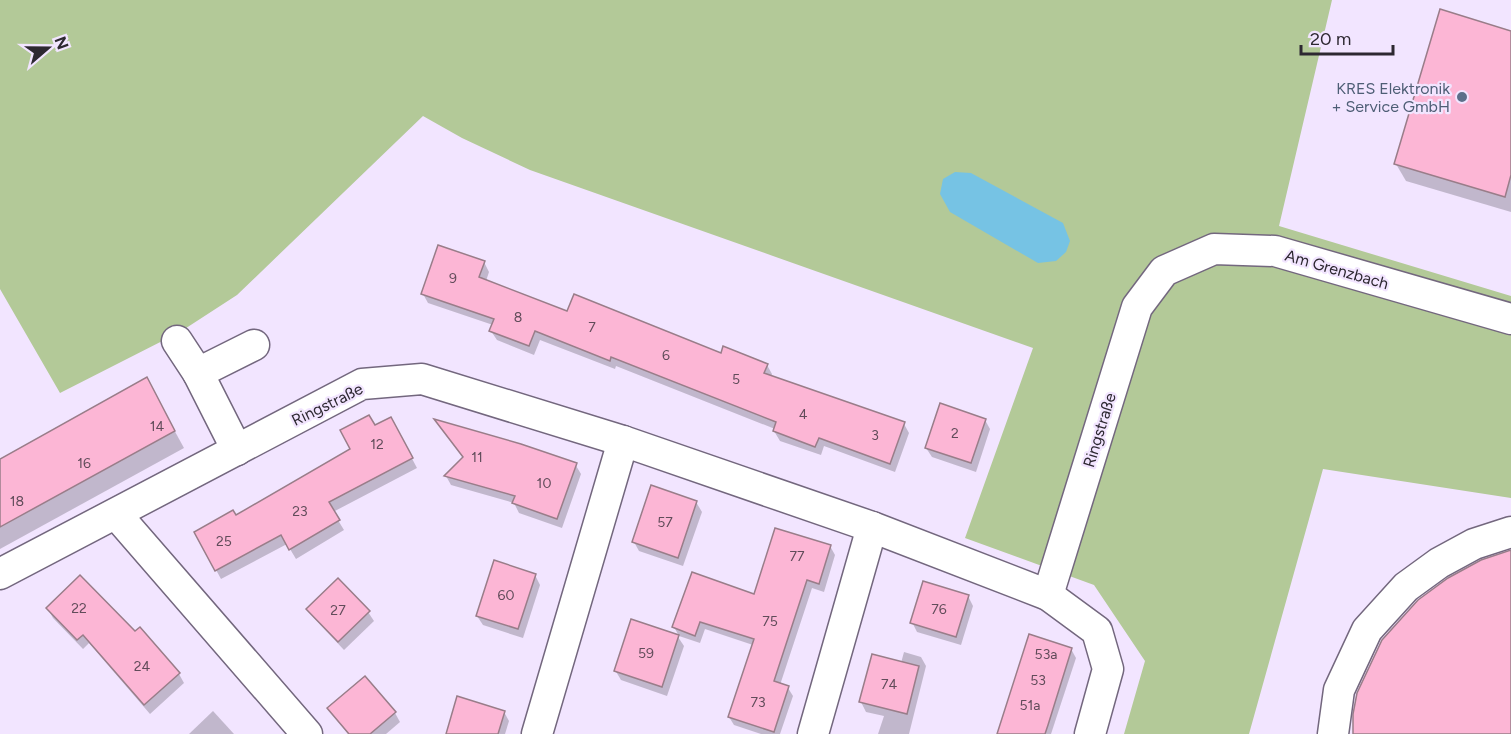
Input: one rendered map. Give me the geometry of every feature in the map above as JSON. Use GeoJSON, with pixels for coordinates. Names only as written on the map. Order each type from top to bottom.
{"type":"FeatureCollection","features":[{"type":"Feature","properties":{"kind":"street","name":"Am Grenzbach"},"geometry":{"type":"LineString","coordinates":[[1164,271],[1214,249],[1275,251],[1511,320]]}},
{"type":"Feature","properties":{"kind":"street","name":"Ringstraße"},"geometry":{"type":"LineString","coordinates":[[1048,595],[1137,307],[1164,271]]}},
{"type":"Feature","properties":{"kind":"street"},"geometry":{"type":"LineString","coordinates":[[177,341],[198,373],[237,450]]}},
{"type":"Feature","properties":{"kind":"street"},"geometry":{"type":"LineString","coordinates":[[198,373],[254,345]]}},
{"type":"Feature","properties":{"kind":"street","name":"Ringstraße"},"geometry":{"type":"LineString","coordinates":[[0,574],[362,384],[422,379],[623,441],[872,527],[1048,595],[1097,631],[1108,669],[1090,734]]}},
{"type":"Feature","properties":{"kind":"street"},"geometry":{"type":"LineString","coordinates":[[537,734],[623,441]]}},
{"type":"Feature","properties":{"kind":"street"},"geometry":{"type":"LineString","coordinates":[[116,514],[307,734]]}},
{"type":"Feature","properties":{"kind":"street"},"geometry":{"type":"LineString","coordinates":[[813,734],[872,527]]}},
{"type":"Feature","properties":{"kind":"street"},"geometry":{"type":"LineString","coordinates":[[1334,734],[1339,690],[1367,630],[1406,587],[1439,562],[1474,544],[1511,532]]}},
{"type":"Feature","properties":{"kind":"green space"},"geometry":{"type":"Polygon","coordinates":[[[0,0],[1332,0],[1279,226],[1511,296],[1511,498],[1323,469],[1249,734],[1124,734],[1145,661],[1094,585],[965,538],[1033,348],[530,170],[462,138],[423,116],[237,295],[180,332],[60,393],[0,289],[0,0]]]}},
{"type":"Feature","properties":{"kind":"water"},"geometry":{"type":"Polygon","coordinates":[[[955,172],[971,173],[1063,223],[1070,241],[1066,252],[1056,261],[1038,263],[950,212],[940,194],[943,179],[955,172]]]}},
{"type":"Feature","properties":{"kind":"building","name":"KRES Elektronik + Service GmbH"},"geometry":{"type":"Polygon","coordinates":[[[1440,9],[1511,31],[1511,175],[1505,197],[1394,164],[1440,9]]]}},
{"type":"Feature","properties":{"kind":"building"},"geometry":{"type":"Polygon","coordinates":[[[438,245],[485,261],[479,277],[567,311],[574,294],[721,353],[723,346],[768,364],[764,373],[905,422],[890,464],[819,438],[815,447],[773,431],[776,422],[611,357],[610,361],[535,331],[529,346],[489,331],[494,319],[421,294],[438,245]]]}},
{"type":"Feature","properties":{"kind":"building"},"geometry":{"type":"Polygon","coordinates":[[[147,377],[175,431],[0,527],[0,459],[147,377]]]}},
{"type":"Feature","properties":{"kind":"building"},"geometry":{"type":"Polygon","coordinates":[[[940,403],[986,419],[971,463],[925,448],[940,403]]]}},
{"type":"Feature","properties":{"kind":"building"},"geometry":{"type":"Polygon","coordinates":[[[369,415],[375,425],[391,417],[413,458],[329,502],[340,520],[289,550],[281,535],[215,571],[194,532],[233,510],[236,515],[350,449],[340,430],[369,415]]]}},
{"type":"Feature","properties":{"kind":"building"},"geometry":{"type":"Polygon","coordinates":[[[434,419],[577,463],[557,519],[512,503],[515,496],[444,476],[463,457],[434,419]]]}},
{"type":"Feature","properties":{"kind":"building"},"geometry":{"type":"Polygon","coordinates":[[[651,485],[697,501],[678,558],[632,542],[651,485]]]}},
{"type":"Feature","properties":{"kind":"building"},"geometry":{"type":"Polygon","coordinates":[[[775,528],[831,545],[819,584],[807,580],[774,681],[789,686],[774,732],[728,717],[754,639],[700,622],[695,636],[672,627],[692,572],[754,594],[775,528]]]}},
{"type":"Feature","properties":{"kind":"building"},"geometry":{"type":"Polygon","coordinates":[[[1511,550],[1511,734],[1353,734],[1353,714],[1357,693],[1382,640],[1418,600],[1448,578],[1481,560],[1511,550]]]}},
{"type":"Feature","properties":{"kind":"building"},"geometry":{"type":"Polygon","coordinates":[[[494,560],[536,574],[518,629],[476,616],[494,560]]]}},
{"type":"Feature","properties":{"kind":"building"},"geometry":{"type":"Polygon","coordinates":[[[80,575],[135,631],[140,627],[180,673],[144,705],[83,635],[77,640],[46,608],[80,575]]]}},
{"type":"Feature","properties":{"kind":"building"},"geometry":{"type":"Polygon","coordinates":[[[338,578],[370,611],[338,642],[306,609],[338,578]]]}},
{"type":"Feature","properties":{"kind":"building"},"geometry":{"type":"Polygon","coordinates":[[[923,581],[969,595],[956,637],[910,623],[923,581]]]}},
{"type":"Feature","properties":{"kind":"building"},"geometry":{"type":"Polygon","coordinates":[[[631,619],[679,635],[662,687],[614,671],[631,619]]]}},
{"type":"Feature","properties":{"kind":"building"},"geometry":{"type":"Polygon","coordinates":[[[1029,634],[1072,648],[1048,725],[1045,734],[997,734],[1029,634]]]}},
{"type":"Feature","properties":{"kind":"building"},"geometry":{"type":"Polygon","coordinates":[[[872,654],[919,666],[907,714],[859,702],[872,654]]]}},
{"type":"Feature","properties":{"kind":"building"},"geometry":{"type":"Polygon","coordinates":[[[365,676],[396,712],[370,734],[349,734],[327,708],[365,676]]]}},
{"type":"Feature","properties":{"kind":"building"},"geometry":{"type":"Polygon","coordinates":[[[457,696],[505,711],[498,734],[446,734],[457,696]]]}},
{"type":"Feature","properties":{"kind":"place","name":"KRES Elektronik + Service GmbH"},"geometry":{"type":"Point","coordinates":[1462,97]}}]}
